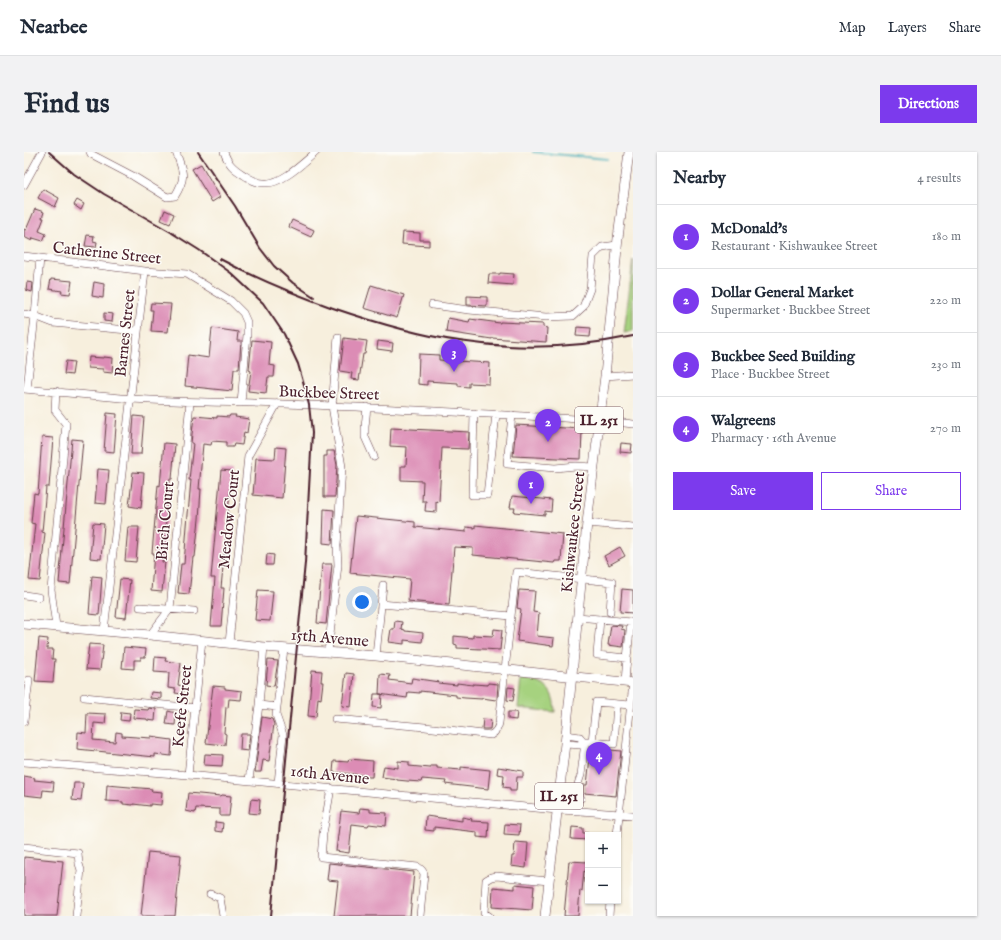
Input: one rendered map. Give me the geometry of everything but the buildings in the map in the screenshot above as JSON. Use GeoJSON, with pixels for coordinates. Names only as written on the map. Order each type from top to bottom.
{"type":"FeatureCollection","features":[{"type":"Feature","properties":{"kind":"main road","name":"Kishwaukee Street"},"geometry":{"type":"LineString","coordinates":[[545,916],[572,676],[587,523],[605,376],[617,245],[629,152]]}},
{"type":"Feature","properties":{"kind":"main road","name":"15th Avenue"},"geometry":{"type":"LineString","coordinates":[[24,624],[284,649],[376,656],[630,682]]}},
{"type":"Feature","properties":{"kind":"street"},"geometry":{"type":"LineString","coordinates":[[24,185],[42,152]]}},
{"type":"Feature","properties":{"kind":"street"},"geometry":{"type":"LineString","coordinates":[[90,152],[91,154],[134,176],[167,197],[175,196],[181,185],[183,173],[176,152]]}},
{"type":"Feature","properties":{"kind":"street"},"geometry":{"type":"LineString","coordinates":[[224,152],[234,168],[253,181],[263,184],[271,183],[294,172],[316,152]]}},
{"type":"Feature","properties":{"kind":"street"},"geometry":{"type":"LineString","coordinates":[[432,305],[546,317],[572,316],[583,307],[590,289],[593,256],[602,247],[617,245]]}},
{"type":"Feature","properties":{"kind":"street","name":"Catherine Street"},"geometry":{"type":"LineString","coordinates":[[24,256],[145,271],[187,274],[231,301],[243,313],[247,322],[241,403]]}},
{"type":"Feature","properties":{"kind":"street"},"geometry":{"type":"LineString","coordinates":[[26,389],[40,258]]}},
{"type":"Feature","properties":{"kind":"street","name":"Barnes Street"},"geometry":{"type":"LineString","coordinates":[[131,399],[145,271]]}},
{"type":"Feature","properties":{"kind":"street"},"geometry":{"type":"LineString","coordinates":[[24,314],[35,316],[53,323],[138,331]]}},
{"type":"Feature","properties":{"kind":"street"},"geometry":{"type":"LineString","coordinates":[[328,652],[338,565],[337,546],[342,467],[332,406],[338,337]]}},
{"type":"Feature","properties":{"kind":"street"},"geometry":{"type":"LineString","coordinates":[[605,376],[633,374]]}},
{"type":"Feature","properties":{"kind":"street","name":"Buckbee Street"},"geometry":{"type":"LineString","coordinates":[[26,389],[131,399],[367,407],[599,420],[633,424]]}},
{"type":"Feature","properties":{"kind":"street"},"geometry":{"type":"LineString","coordinates":[[56,391],[56,410],[66,424],[51,590],[56,626]]}},
{"type":"Feature","properties":{"kind":"street"},"geometry":{"type":"LineString","coordinates":[[104,631],[131,399]]}},
{"type":"Feature","properties":{"kind":"street","name":"Birch Court"},"geometry":{"type":"LineString","coordinates":[[170,609],[190,402]]}},
{"type":"Feature","properties":{"kind":"street","name":"Meadow Court"},"geometry":{"type":"LineString","coordinates":[[229,643],[248,456],[277,404]]}},
{"type":"Feature","properties":{"kind":"street"},"geometry":{"type":"LineString","coordinates":[[367,407],[365,437],[374,457]]}},
{"type":"Feature","properties":{"kind":"street"},"geometry":{"type":"LineString","coordinates":[[474,413],[472,495],[487,495],[496,414]]}},
{"type":"Feature","properties":{"kind":"street"},"geometry":{"type":"LineString","coordinates":[[512,415],[507,464],[555,468],[576,466],[594,467]]}},
{"type":"Feature","properties":{"kind":"street"},"geometry":{"type":"LineString","coordinates":[[587,523],[633,527]]}},
{"type":"Feature","properties":{"kind":"street"},"geometry":{"type":"LineString","coordinates":[[335,719],[425,727],[491,736],[498,728],[499,723],[516,572],[612,582],[610,612]]}},
{"type":"Feature","properties":{"kind":"street"},"geometry":{"type":"LineString","coordinates":[[376,656],[383,585]]}},
{"type":"Feature","properties":{"kind":"street"},"geometry":{"type":"LineString","coordinates":[[24,595],[38,597]]}},
{"type":"Feature","properties":{"kind":"street"},"geometry":{"type":"LineString","coordinates":[[381,604],[511,616]]}},
{"type":"Feature","properties":{"kind":"street"},"geometry":{"type":"LineString","coordinates":[[140,607],[194,611]]}},
{"type":"Feature","properties":{"kind":"street"},"geometry":{"type":"LineString","coordinates":[[150,635],[170,609]]}},
{"type":"Feature","properties":{"kind":"street"},"geometry":{"type":"LineString","coordinates":[[578,617],[631,622],[627,658],[630,682],[630,705],[617,832]]}},
{"type":"Feature","properties":{"kind":"street"},"geometry":{"type":"LineString","coordinates":[[600,619],[597,655],[627,658]]}},
{"type":"Feature","properties":{"kind":"street","name":"Keefe Street"},"geometry":{"type":"LineString","coordinates":[[188,775],[202,640]]}},
{"type":"Feature","properties":{"kind":"street"},"geometry":{"type":"LineString","coordinates":[[249,780],[259,705],[264,647]]}},
{"type":"Feature","properties":{"kind":"street"},"geometry":{"type":"LineString","coordinates":[[278,783],[283,735],[276,715],[284,649]]}},
{"type":"Feature","properties":{"kind":"street"},"geometry":{"type":"LineString","coordinates":[[24,721],[28,680]]}},
{"type":"Feature","properties":{"kind":"street"},"geometry":{"type":"LineString","coordinates":[[84,697],[195,708]]}},
{"type":"Feature","properties":{"kind":"street"},"geometry":{"type":"LineString","coordinates":[[580,810],[582,796],[578,793],[578,784],[596,702],[630,705]]}},
{"type":"Feature","properties":{"kind":"street"},"geometry":{"type":"LineString","coordinates":[[565,740],[580,737],[587,742],[614,744],[617,704]]}},
{"type":"Feature","properties":{"kind":"street"},"geometry":{"type":"LineString","coordinates":[[259,705],[277,707]]}},
{"type":"Feature","properties":{"kind":"street","name":"16th Avenue"},"geometry":{"type":"LineString","coordinates":[[24,762],[249,780],[557,810],[580,810],[633,815]]}},
{"type":"Feature","properties":{"kind":"street"},"geometry":{"type":"LineString","coordinates":[[581,775],[584,785]]}},
{"type":"Feature","properties":{"kind":"street"},"geometry":{"type":"LineString","coordinates":[[331,788],[323,834],[321,857],[422,869],[424,874],[420,916]]}},
{"type":"Feature","properties":{"kind":"street"},"geometry":{"type":"LineString","coordinates":[[24,847],[78,853],[81,870],[76,916]]}},
{"type":"Feature","properties":{"kind":"street"},"geometry":{"type":"LineString","coordinates":[[486,914],[486,880],[491,877],[496,876],[549,881]]}},
{"type":"Feature","properties":{"kind":"street"},"geometry":{"type":"LineString","coordinates":[[210,894],[220,898],[223,916]]}},
{"type":"Feature","properties":{"kind":"street"},"geometry":{"type":"LineString","coordinates":[[609,916],[610,904]]}},
{"type":"Feature","properties":{"kind":"green space"},"geometry":{"type":"Polygon","coordinates":[[[633,260],[633,331],[624,333],[633,260]]]}},
{"type":"Feature","properties":{"kind":"green space"},"geometry":{"type":"Polygon","coordinates":[[[521,678],[542,684],[550,692],[555,712],[518,708],[521,678]]]}},
{"type":"Feature","properties":{"kind":"waterway"},"geometry":{"type":"LineString","coordinates":[[533,152],[607,159]]}},
{"type":"Feature","properties":{"kind":"tunnel"},"geometry":{"type":"LineString","coordinates":[[583,785],[583,793]]}},
{"type":"Feature","properties":{"kind":"railway"},"geometry":{"type":"LineString","coordinates":[[49,152],[74,174],[104,194],[176,235]]}},
{"type":"Feature","properties":{"kind":"railway"},"geometry":{"type":"LineString","coordinates":[[198,152],[235,206],[260,248],[274,266],[293,283],[314,297]]}},
{"type":"Feature","properties":{"kind":"railway"},"geometry":{"type":"LineString","coordinates":[[172,233],[231,273],[263,303],[284,334],[298,364],[309,405],[312,433],[305,563],[271,916]]}},
{"type":"Feature","properties":{"kind":"railway"},"geometry":{"type":"LineString","coordinates":[[220,259],[276,286],[333,308],[395,328],[443,338],[481,344],[525,347],[590,343],[633,336]]}},
{"type":"Feature","properties":{"kind":"place","name":"Buckbee Seed Building"},"geometry":{"type":"Point","coordinates":[454,372]}},
{"type":"Feature","properties":{"kind":"place","name":"Dollar General Market"},"geometry":{"type":"Point","coordinates":[548,442]}},
{"type":"Feature","properties":{"kind":"place","name":"McDonald's"},"geometry":{"type":"Point","coordinates":[531,504]}},
{"type":"Feature","properties":{"kind":"place","name":"Walgreens"},"geometry":{"type":"Point","coordinates":[599,775]}}]}
